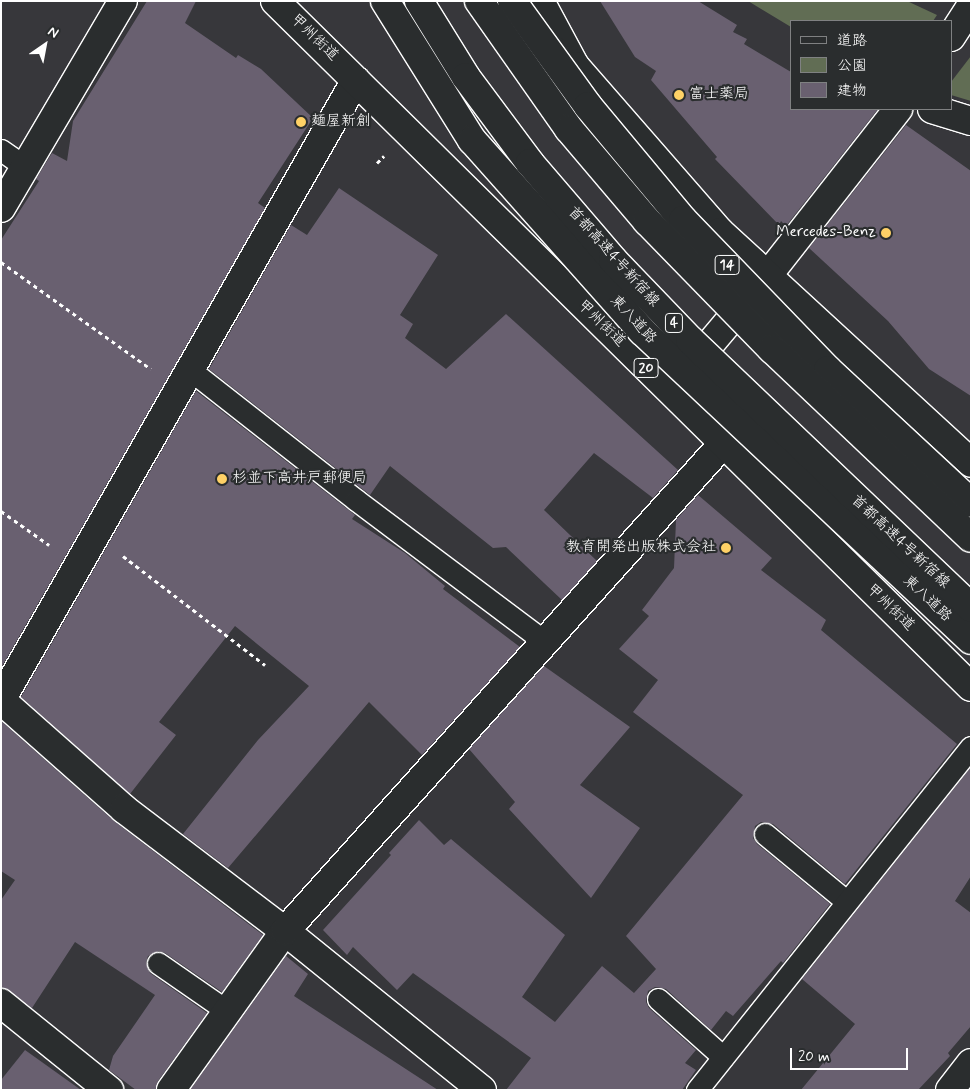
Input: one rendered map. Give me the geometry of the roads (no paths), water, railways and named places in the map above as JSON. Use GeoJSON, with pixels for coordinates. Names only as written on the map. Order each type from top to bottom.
{"type":"FeatureCollection","features":[{"type":"Feature","properties":{"kind":"main road"},"geometry":{"type":"LineString","coordinates":[[1,208],[123,1]]}},
{"type":"Feature","properties":{"kind":"main road","name":"甲州街道"},"geometry":{"type":"LineString","coordinates":[[275,1],[559,284],[670,391],[722,445],[971,687]]}},
{"type":"Feature","properties":{"kind":"main road"},"geometry":{"type":"LineString","coordinates":[[292,1],[323,47]]}},
{"type":"Feature","properties":{"kind":"main road","name":"東八道路"},"geometry":{"type":"LineString","coordinates":[[385,1],[472,140],[642,331],[971,640]]}},
{"type":"Feature","properties":{"kind":"main road","name":"首都高速4号新宿線"},"geometry":{"type":"LineString","coordinates":[[419,1],[466,77],[530,163],[613,260],[690,340],[971,608]]}},
{"type":"Feature","properties":{"kind":"main road"},"geometry":{"type":"LineString","coordinates":[[479,1],[569,129],[647,221],[772,349],[971,538]]}},
{"type":"Feature","properties":{"kind":"main road"},"geometry":{"type":"LineString","coordinates":[[492,1],[575,66],[720,232],[971,463]]}},
{"type":"Feature","properties":{"kind":"main road","name":"14"},"geometry":{"type":"LineString","coordinates":[[512,1],[588,106],[683,220],[828,370],[971,503]]}},
{"type":"Feature","properties":{"kind":"main road"},"geometry":{"type":"LineString","coordinates":[[540,1],[575,66]]}},
{"type":"Feature","properties":{"kind":"main road"},"geometry":{"type":"LineString","coordinates":[[952,35],[971,6]]}},
{"type":"Feature","properties":{"kind":"main road"},"geometry":{"type":"LineString","coordinates":[[356,80],[1,700],[124,809],[285,931],[482,1090]]}},
{"type":"Feature","properties":{"kind":"main road"},"geometry":{"type":"LineString","coordinates":[[670,391],[768,275],[897,110]]}},
{"type":"Feature","properties":{"kind":"main road"},"geometry":{"type":"LineString","coordinates":[[935,110],[971,121]]}},
{"type":"Feature","properties":{"kind":"main road"},"geometry":{"type":"LineString","coordinates":[[171,1090],[285,931],[722,445]]}},
{"type":"Feature","properties":{"kind":"main road"},"geometry":{"type":"LineString","coordinates":[[1,1003],[109,1090]]}},
{"type":"Feature","properties":{"kind":"main road"},"geometry":{"type":"LineString","coordinates":[[950,1090],[971,1063]]}},
{"type":"Feature","properties":{"kind":"lane"},"geometry":{"type":"LineString","coordinates":[[1,150],[26,167]]}},
{"type":"Feature","properties":{"kind":"lane"},"geometry":{"type":"LineString","coordinates":[[184,378],[356,500],[545,642]]}},
{"type":"Feature","properties":{"kind":"lane"},"geometry":{"type":"LineString","coordinates":[[698,1090],[846,901],[971,748]]}},
{"type":"Feature","properties":{"kind":"lane"},"geometry":{"type":"LineString","coordinates":[[765,834],[846,901]]}},
{"type":"Feature","properties":{"kind":"lane"},"geometry":{"type":"LineString","coordinates":[[158,963],[227,1012]]}},
{"type":"Feature","properties":{"kind":"lane"},"geometry":{"type":"LineString","coordinates":[[658,999],[723,1056]]}},
{"type":"Feature","properties":{"kind":"place","name":"富士薬局"},"geometry":{"type":"Point","coordinates":[679,95]}},
{"type":"Feature","properties":{"kind":"place","name":"麺屋新創"},"geometry":{"type":"Point","coordinates":[301,122]}},
{"type":"Feature","properties":{"kind":"place","name":"Mercedes-Benz"},"geometry":{"type":"Point","coordinates":[886,233]}},
{"type":"Feature","properties":{"kind":"place","name":"杉並下高井戸郵便局"},"geometry":{"type":"Point","coordinates":[222,479]}},
{"type":"Feature","properties":{"kind":"place","name":"教育開発出版株式会社"},"geometry":{"type":"Point","coordinates":[726,548]}}]}
